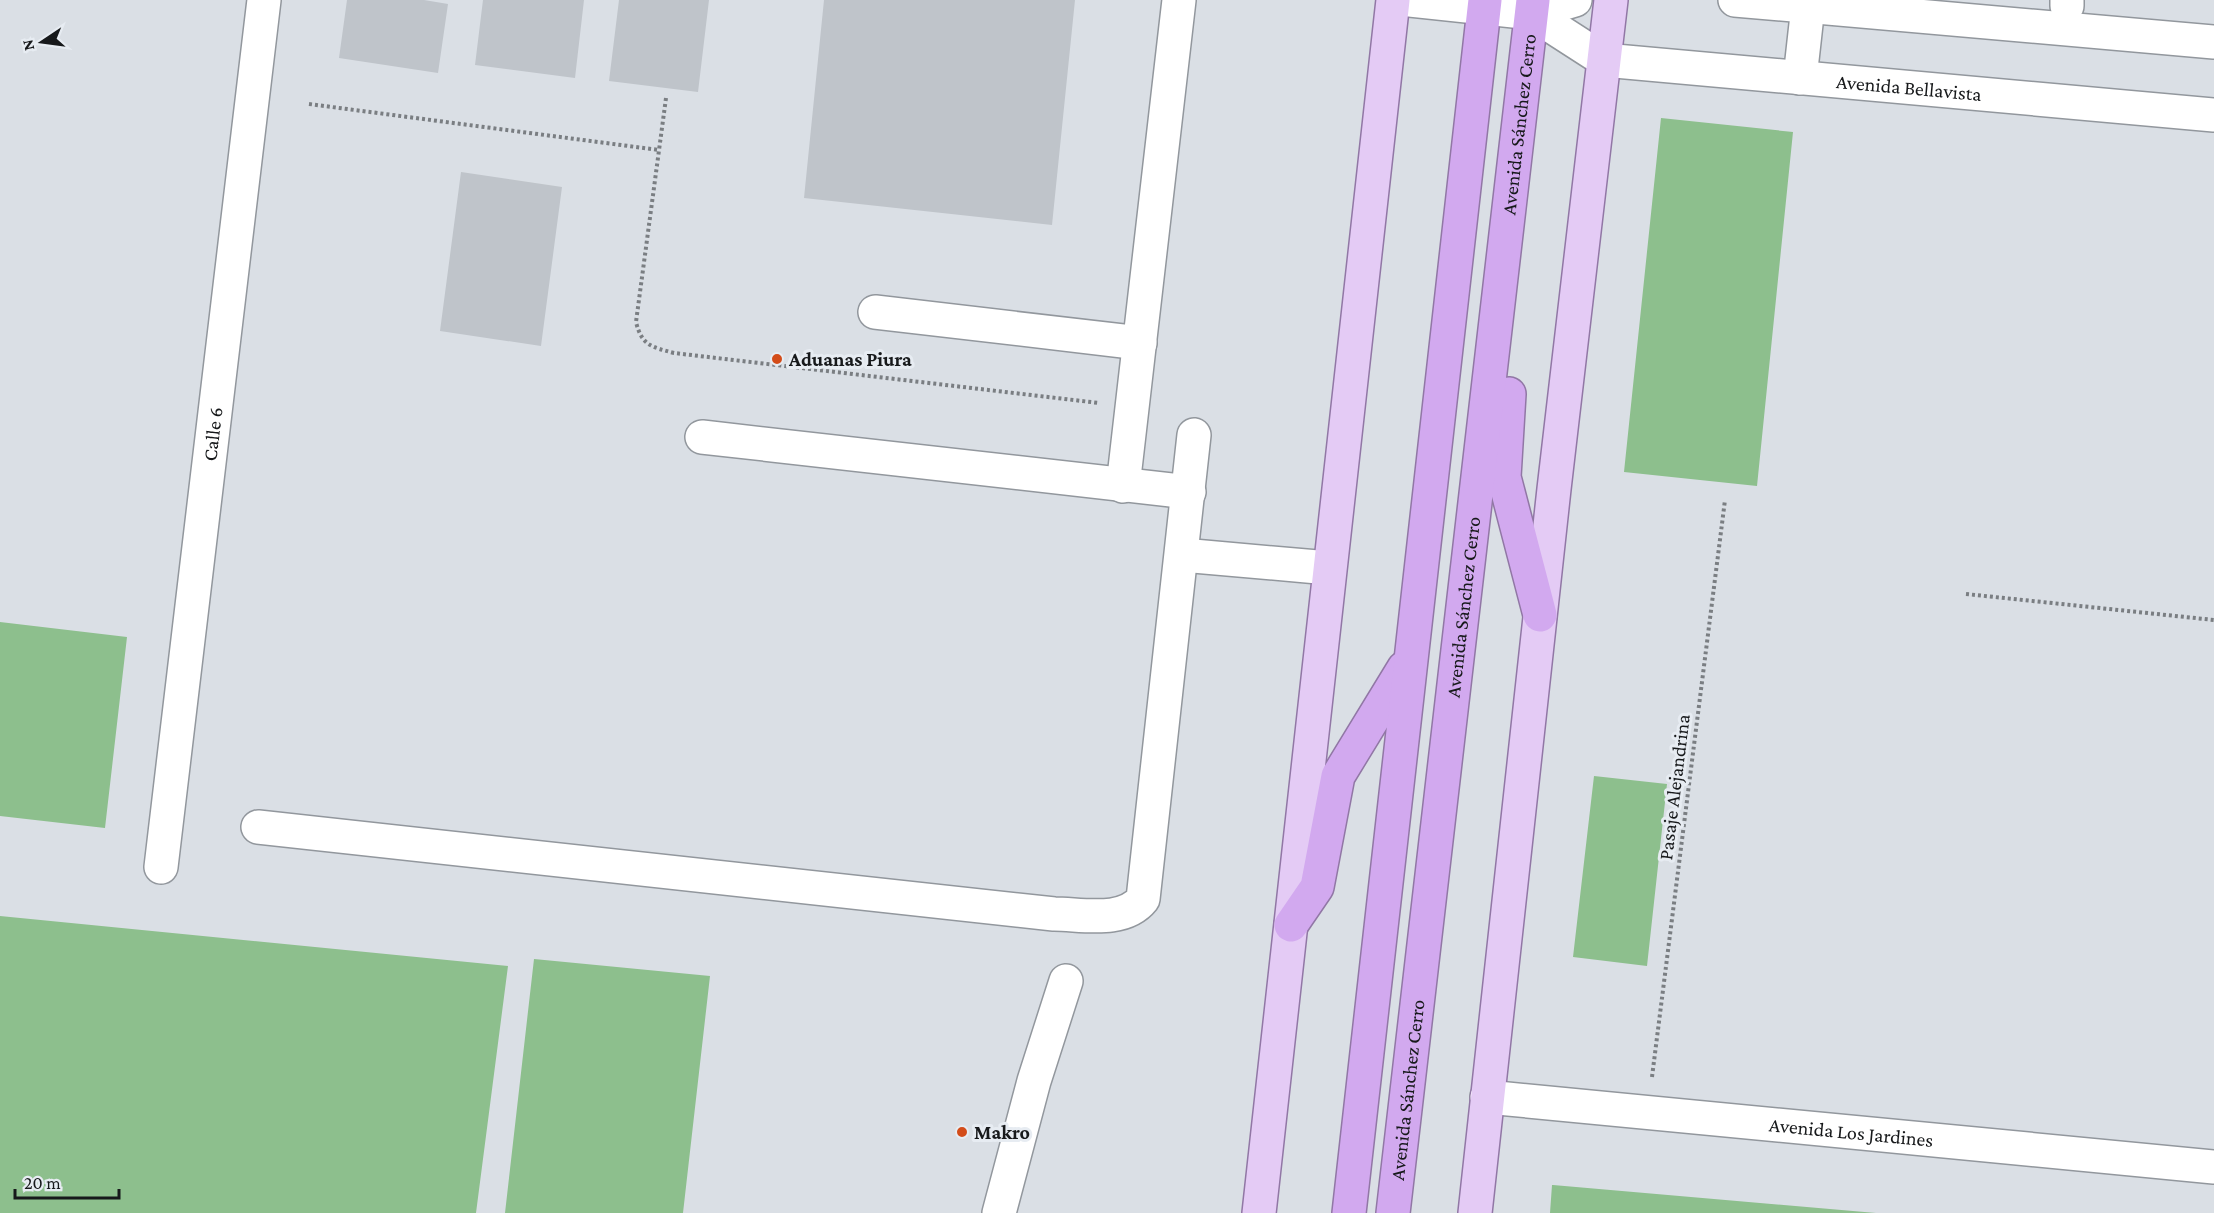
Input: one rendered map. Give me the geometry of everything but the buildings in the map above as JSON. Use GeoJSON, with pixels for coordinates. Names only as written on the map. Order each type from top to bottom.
{"type":"FeatureCollection","features":[{"type":"Feature","properties":{"kind":"highway"},"geometry":{"type":"LineString","coordinates":[[1349,1213],[1409,659],[1484,4]]}},
{"type":"Feature","properties":{"kind":"highway","name":"Avenida Sánchez Cerro"},"geometry":{"type":"LineString","coordinates":[[1393,1213],[1532,6]]}},
{"type":"Feature","properties":{"kind":"highway"},"geometry":{"type":"LineString","coordinates":[[1495,330],[1509,387],[1504,477],[1540,615]]}},
{"type":"Feature","properties":{"kind":"highway"},"geometry":{"type":"LineString","coordinates":[[1291,925],[1317,888],[1338,776],[1409,659]]}},
{"type":"Feature","properties":{"kind":"main road"},"geometry":{"type":"LineString","coordinates":[[1259,1213],[1393,0]]}},
{"type":"Feature","properties":{"kind":"main road"},"geometry":{"type":"LineString","coordinates":[[1475,1213],[1540,615],[1611,0]]}},
{"type":"Feature","properties":{"kind":"street","name":"Calle 6"},"geometry":{"type":"LineString","coordinates":[[161,867],[264,0]]}},
{"type":"Feature","properties":{"kind":"street"},"geometry":{"type":"LineString","coordinates":[[1123,486],[1179,0]]}},
{"type":"Feature","properties":{"kind":"street"},"geometry":{"type":"LineString","coordinates":[[1410,0],[1532,6],[1575,0]]}},
{"type":"Feature","properties":{"kind":"street"},"geometry":{"type":"LineString","coordinates":[[1735,0],[2214,42]]}},
{"type":"Feature","properties":{"kind":"street"},"geometry":{"type":"LineString","coordinates":[[1532,6],[1604,60]]}},
{"type":"Feature","properties":{"kind":"street"},"geometry":{"type":"LineString","coordinates":[[1800,78],[1808,6]]}},
{"type":"Feature","properties":{"kind":"street","name":"Avenida Bellavista"},"geometry":{"type":"LineString","coordinates":[[1604,60],[2214,115]]}},
{"type":"Feature","properties":{"kind":"street"},"geometry":{"type":"LineString","coordinates":[[875,312],[1140,343]]}},
{"type":"Feature","properties":{"kind":"street"},"geometry":{"type":"LineString","coordinates":[[258,827],[1054,914],[1108,915],[1124,913],[1136,908],[1143,899],[1194,435]]}},
{"type":"Feature","properties":{"kind":"street"},"geometry":{"type":"LineString","coordinates":[[702,437],[1189,492]]}},
{"type":"Feature","properties":{"kind":"street"},"geometry":{"type":"LineString","coordinates":[[1182,555],[1329,568]]}},
{"type":"Feature","properties":{"kind":"street"},"geometry":{"type":"LineString","coordinates":[[999,1213],[1034,1081],[1066,981]]}},
{"type":"Feature","properties":{"kind":"street","name":"Avenida Los Jardines"},"geometry":{"type":"LineString","coordinates":[[1487,1097],[2214,1167]]}},
{"type":"Feature","properties":{"kind":"path"},"geometry":{"type":"LineString","coordinates":[[666,98],[636,322],[639,335],[645,343],[674,353],[1132,407]]}},
{"type":"Feature","properties":{"kind":"path"},"geometry":{"type":"LineString","coordinates":[[309,104],[659,150]]}},
{"type":"Feature","properties":{"kind":"path","name":"Pasaje Alejandrina"},"geometry":{"type":"LineString","coordinates":[[1652,1077],[1725,500]]}},
{"type":"Feature","properties":{"kind":"path"},"geometry":{"type":"LineString","coordinates":[[1966,594],[2214,620]]}},
{"type":"Feature","properties":{"kind":"green space"},"geometry":{"type":"Polygon","coordinates":[[[1661,118],[1793,132],[1757,486],[1624,472],[1661,118]]]}},
{"type":"Feature","properties":{"kind":"green space"},"geometry":{"type":"Polygon","coordinates":[[[0,622],[127,637],[105,828],[0,816],[0,622]]]}},
{"type":"Feature","properties":{"kind":"green space"},"geometry":{"type":"Polygon","coordinates":[[[1594,776],[1667,784],[1647,966],[1573,957],[1594,776]]]}},
{"type":"Feature","properties":{"kind":"green space"},"geometry":{"type":"Polygon","coordinates":[[[0,916],[508,966],[476,1213],[0,1213],[0,916]]]}},
{"type":"Feature","properties":{"kind":"green space"},"geometry":{"type":"Polygon","coordinates":[[[534,959],[710,976],[683,1213],[505,1213],[534,959]]]}},
{"type":"Feature","properties":{"kind":"green space"},"geometry":{"type":"Polygon","coordinates":[[[1553,1185],[1876,1213],[1550,1213],[1553,1185]]]}},
{"type":"Feature","properties":{"kind":"place","name":"Aduanas Piura"},"geometry":{"type":"Point","coordinates":[777,359]}},
{"type":"Feature","properties":{"kind":"place","name":"Makro"},"geometry":{"type":"Point","coordinates":[962,1132]}}]}
